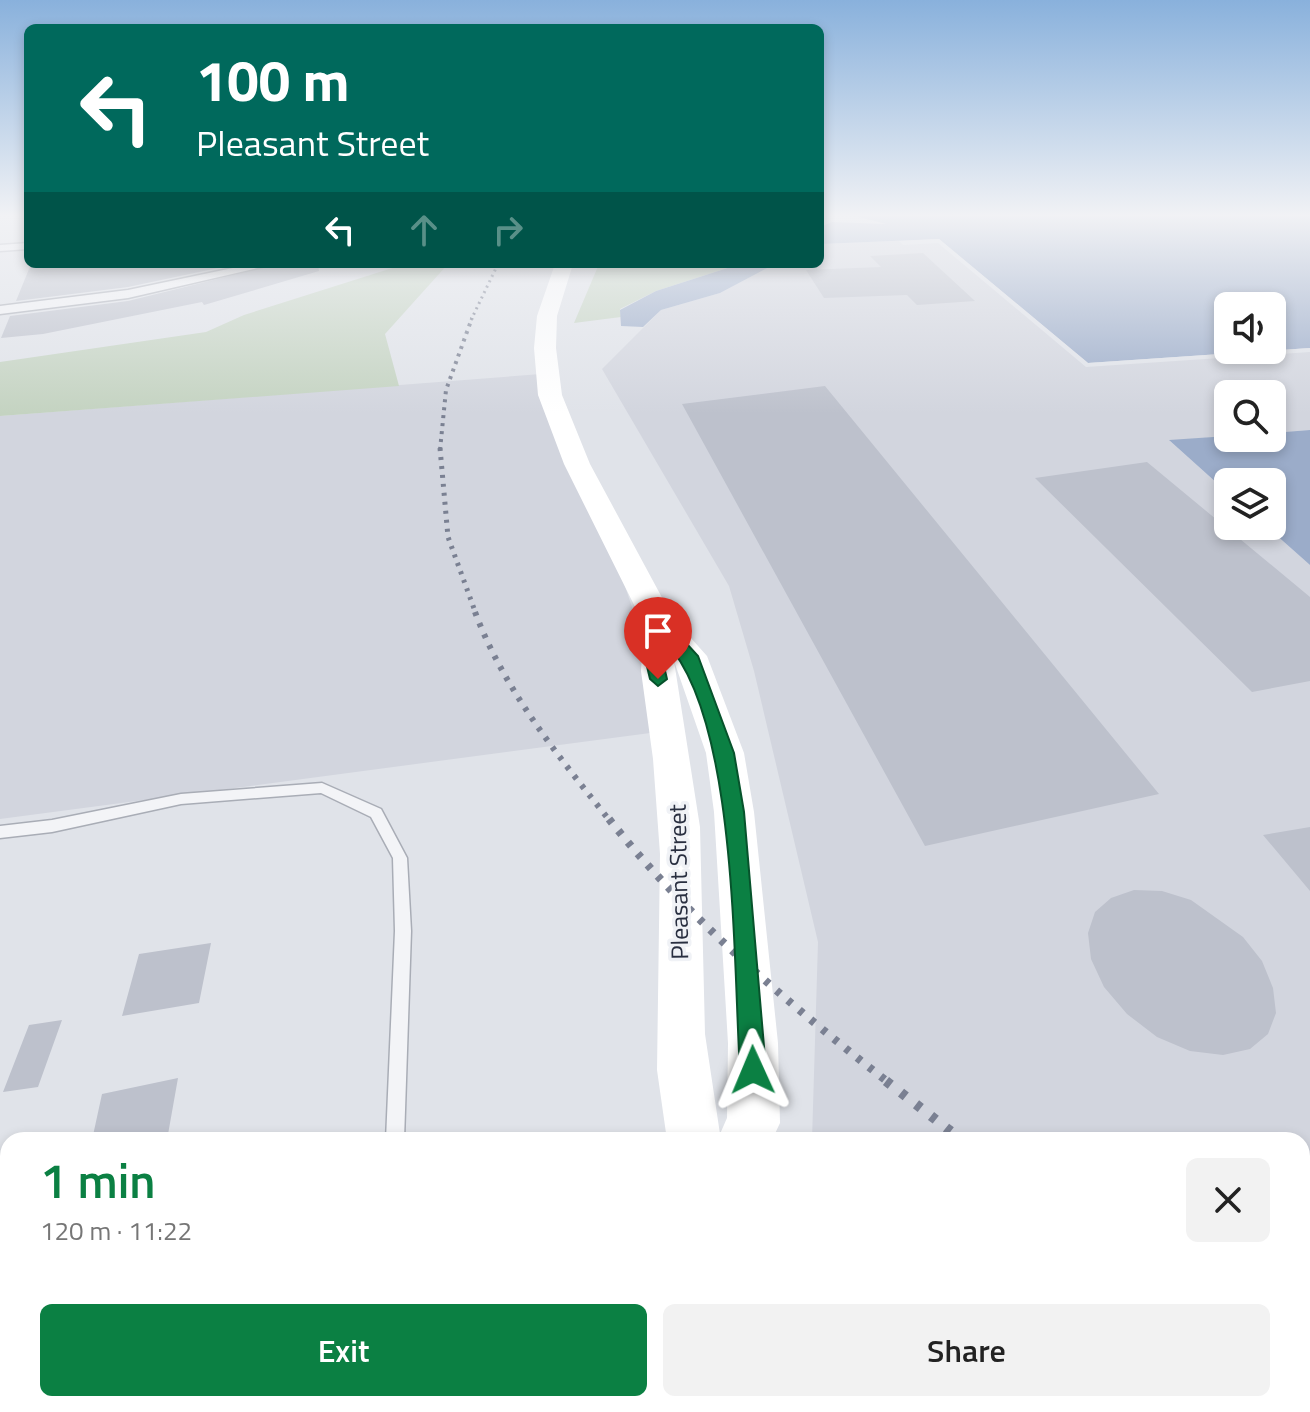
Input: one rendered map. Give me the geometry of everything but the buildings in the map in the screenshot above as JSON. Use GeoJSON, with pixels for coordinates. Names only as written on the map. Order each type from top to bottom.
{"type":"FeatureCollection","features":[{"type":"Feature","properties":{"kind":"main road"},"geometry":{"type":"LineString","coordinates":[[558,282],[547,316],[550,395],[577,464],[660,625],[690,656],[725,753],[734,812],[753,1043],[753,1123],[748,1132]]}},
{"type":"Feature","properties":{"kind":"main road","name":"Pleasant Street"},"geometry":{"type":"LineString","coordinates":[[660,625],[654,658],[675,787],[681,857],[680,1013],[684,1103],[692,1132]]}},
{"type":"Feature","properties":{"kind":"street"},"geometry":{"type":"LineString","coordinates":[[0,310],[141,292],[187,282]]}},
{"type":"Feature","properties":{"kind":"lane"},"geometry":{"type":"LineString","coordinates":[[0,832],[52,826],[181,799],[322,788],[376,813],[400,858],[403,931],[395,1132]]}},
{"type":"Feature","properties":{"kind":"shaded area"},"geometry":{"type":"Polygon","coordinates":[[[741,282],[991,282],[1088,363],[1214,354],[1214,364],[1286,364],[1286,350],[1310,348],[1310,430],[1286,432],[1286,380],[1214,380],[1214,437],[1170,441],[1214,480],[1214,540],[1282,540],[1310,565],[1310,1132],[812,1132],[818,942],[754,671],[729,586],[602,369],[661,310],[720,293],[741,282]]]}},
{"type":"Feature","properties":{"kind":"shaded area"},"geometry":{"type":"Polygon","coordinates":[[[554,373],[673,730],[0,819],[0,416],[554,373]]]}},
{"type":"Feature","properties":{"kind":"green space"},"geometry":{"type":"Polygon","coordinates":[[[349,282],[432,282],[385,334],[399,386],[0,416],[0,362],[206,332],[244,315],[349,282]]]}},
{"type":"Feature","properties":{"kind":"green space"},"geometry":{"type":"Polygon","coordinates":[[[591,282],[684,282],[656,291],[620,309],[621,317],[574,323],[591,282]]]}},
{"type":"Feature","properties":{"kind":"water"},"geometry":{"type":"Polygon","coordinates":[[[684,282],[741,282],[720,293],[661,310],[643,327],[621,326],[620,310],[656,291],[684,282]]]}},
{"type":"Feature","properties":{"kind":"water"},"geometry":{"type":"Polygon","coordinates":[[[991,282],[1310,282],[1310,348],[1286,350],[1286,292],[1214,292],[1214,354],[1088,363],[991,282]]]}},
{"type":"Feature","properties":{"kind":"water"},"geometry":{"type":"Polygon","coordinates":[[[1310,430],[1310,565],[1282,540],[1286,540],[1286,468],[1214,468],[1214,480],[1169,440],[1214,437],[1214,452],[1286,452],[1286,432],[1310,430]]]}},
{"type":"Feature","properties":{"kind":"pier"},"geometry":{"type":"Polygon","coordinates":[[[984,282],[991,282],[1088,363],[1214,354],[1214,358],[1086,367],[984,282]]]}},
{"type":"Feature","properties":{"kind":"pier"},"geometry":{"type":"Polygon","coordinates":[[[1310,348],[1310,352],[1286,354],[1286,350],[1310,348]]]}},
{"type":"Feature","properties":{"kind":"railway"},"geometry":{"type":"LineString","coordinates":[[471,320],[489,282]]}},
{"type":"Feature","properties":{"kind":"railway"},"geometry":{"type":"LineString","coordinates":[[440,449],[446,390],[472,318]]}},
{"type":"Feature","properties":{"kind":"railway"},"geometry":{"type":"LineString","coordinates":[[440,449],[448,537],[476,614]]}},
{"type":"Feature","properties":{"kind":"railway"},"geometry":{"type":"LineString","coordinates":[[475,612],[517,696],[610,821]]}},
{"type":"Feature","properties":{"kind":"railway"},"geometry":{"type":"LineString","coordinates":[[609,819],[639,856],[741,959],[889,1083]]}},
{"type":"Feature","properties":{"kind":"railway"},"geometry":{"type":"LineString","coordinates":[[886,1081],[952,1132]]}},
{"type":"Feature","properties":{"kind":"route"},"geometry":{"type":"LineString","coordinates":[[658,679],[654,658],[660,625],[690,656],[725,753],[734,812],[753,1070]]}}]}
